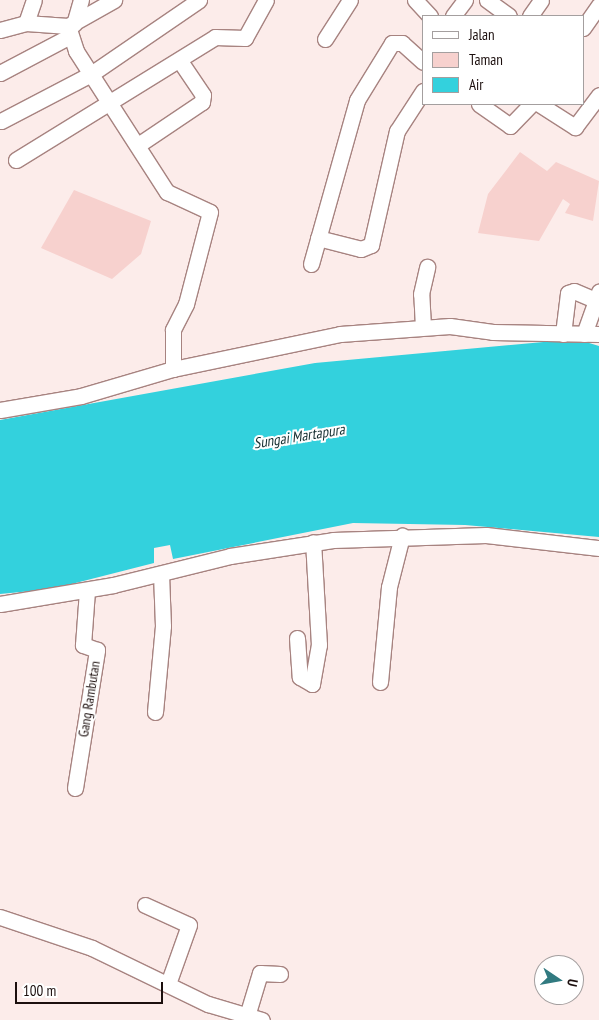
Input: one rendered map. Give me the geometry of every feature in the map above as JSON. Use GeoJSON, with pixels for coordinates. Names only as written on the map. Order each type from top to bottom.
{"type":"FeatureCollection","features":[{"type":"Feature","properties":{"kind":"street"},"geometry":{"type":"LineString","coordinates":[[26,23],[34,0]]}},
{"type":"Feature","properties":{"kind":"street"},"geometry":{"type":"LineString","coordinates":[[81,0],[71,29],[91,74],[170,194],[208,209],[210,215],[186,304],[173,330],[173,369]]}},
{"type":"Feature","properties":{"kind":"street"},"geometry":{"type":"LineString","coordinates":[[0,72],[71,29],[114,0]]}},
{"type":"Feature","properties":{"kind":"street"},"geometry":{"type":"LineString","coordinates":[[1,121],[91,74],[199,0]]}},
{"type":"Feature","properties":{"kind":"street"},"geometry":{"type":"LineString","coordinates":[[16,160],[111,105],[215,38],[245,38],[266,0]]}},
{"type":"Feature","properties":{"kind":"street"},"geometry":{"type":"LineString","coordinates":[[324,39],[350,0]]}},
{"type":"Feature","properties":{"kind":"street"},"geometry":{"type":"LineString","coordinates":[[415,0],[429,15]]}},
{"type":"Feature","properties":{"kind":"street"},"geometry":{"type":"LineString","coordinates":[[454,15],[465,0]]}},
{"type":"Feature","properties":{"kind":"street"},"geometry":{"type":"LineString","coordinates":[[584,27],[599,5]]}},
{"type":"Feature","properties":{"kind":"street"},"geometry":{"type":"LineString","coordinates":[[0,30],[26,23],[71,29]]}},
{"type":"Feature","properties":{"kind":"street"},"geometry":{"type":"LineString","coordinates":[[311,264],[351,115],[382,55],[398,42],[422,61]]}},
{"type":"Feature","properties":{"kind":"street"},"geometry":{"type":"LineString","coordinates":[[138,144],[202,102],[203,95],[180,61]]}},
{"type":"Feature","properties":{"kind":"street"},"geometry":{"type":"LineString","coordinates":[[318,238],[361,249],[371,245],[397,131],[422,93]]}},
{"type":"Feature","properties":{"kind":"street"},"geometry":{"type":"LineString","coordinates":[[541,105],[575,127],[599,95]]}},
{"type":"Feature","properties":{"kind":"street"},"geometry":{"type":"LineString","coordinates":[[480,105],[510,126],[530,105]]}},
{"type":"Feature","properties":{"kind":"street"},"geometry":{"type":"LineString","coordinates":[[423,327],[421,294],[427,266]]}},
{"type":"Feature","properties":{"kind":"street"},"geometry":{"type":"LineString","coordinates":[[0,410],[81,396],[173,369],[340,334],[423,327],[563,334],[592,334],[597,296],[574,291],[568,293],[563,334]]}},
{"type":"Feature","properties":{"kind":"street"},"geometry":{"type":"LineString","coordinates":[[0,604],[87,590],[161,575],[230,556],[313,542],[402,536],[486,535],[599,548]]}},
{"type":"Feature","properties":{"kind":"street"},"geometry":{"type":"LineString","coordinates":[[380,682],[389,587],[402,536]]}},
{"type":"Feature","properties":{"kind":"street"},"geometry":{"type":"LineString","coordinates":[[298,638],[300,677],[310,685],[316,680],[319,645],[313,542]]}},
{"type":"Feature","properties":{"kind":"street"},"geometry":{"type":"LineString","coordinates":[[155,712],[163,626],[161,575]]}},
{"type":"Feature","properties":{"kind":"street","name":"Gang Rambutan"},"geometry":{"type":"LineString","coordinates":[[75,788],[97,650],[83,645],[87,590]]}},
{"type":"Feature","properties":{"kind":"street"},"geometry":{"type":"LineString","coordinates":[[145,905],[189,925],[168,984]]}},
{"type":"Feature","properties":{"kind":"street"},"geometry":{"type":"LineString","coordinates":[[0,917],[92,948],[168,984],[255,1018],[260,973],[280,974]]}},
{"type":"Feature","properties":{"kind":"green space"},"geometry":{"type":"Polygon","coordinates":[[[520,152],[547,171],[556,162],[599,181],[593,221],[565,213],[570,204],[563,199],[539,241],[478,233],[488,194],[520,152]]]}},
{"type":"Feature","properties":{"kind":"green space"},"geometry":{"type":"Polygon","coordinates":[[[74,190],[151,221],[141,254],[112,279],[41,248],[74,190]]]}},
{"type":"Feature","properties":{"kind":"water","name":"Sungai Martapura"},"geometry":{"type":"Polygon","coordinates":[[[576,339],[599,346],[599,537],[465,525],[353,523],[173,559],[170,545],[154,548],[154,563],[52,589],[0,594],[0,420],[315,363],[576,339]]]}}]}
